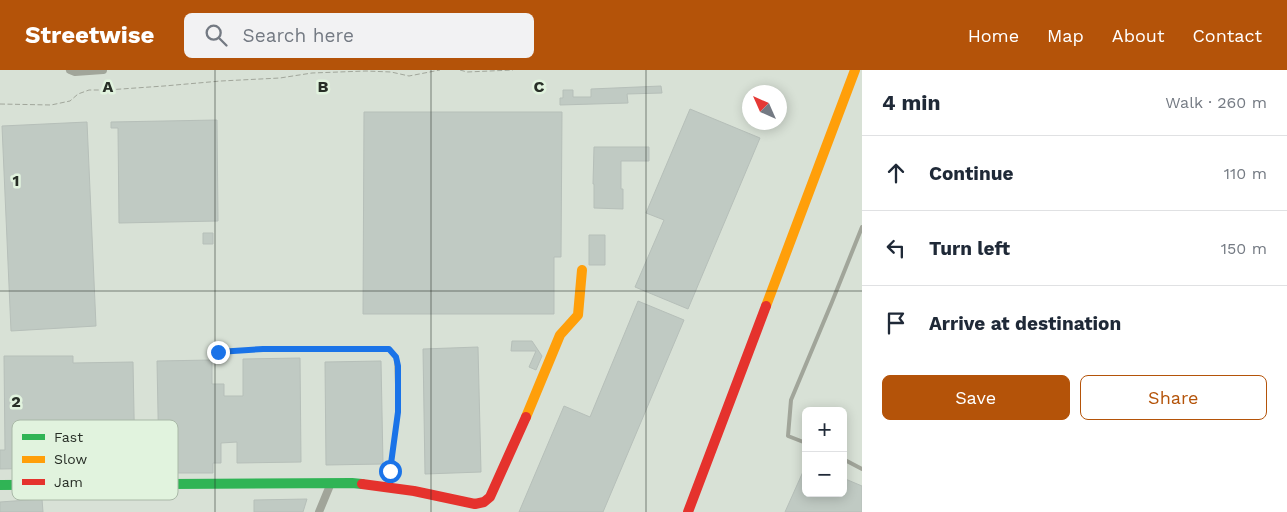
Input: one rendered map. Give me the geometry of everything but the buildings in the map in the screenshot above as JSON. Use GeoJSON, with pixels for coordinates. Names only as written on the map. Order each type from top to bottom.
{"type":"FeatureCollection","features":[{"type":"Feature","properties":{"kind":"street"},"geometry":{"type":"LineString","coordinates":[[70,70],[75,72],[103,70]]}},
{"type":"Feature","properties":{"kind":"street"},"geometry":{"type":"LineString","coordinates":[[688,512],[855,70]]}},
{"type":"Feature","properties":{"kind":"street"},"geometry":{"type":"LineString","coordinates":[[178,484],[352,483],[414,491],[475,504],[484,502],[490,496],[526,417],[560,335],[578,315],[582,270]]}},
{"type":"Feature","properties":{"kind":"street"},"geometry":{"type":"LineString","coordinates":[[319,512],[331,483]]}},
{"type":"Feature","properties":{"kind":"lane"},"geometry":{"type":"LineString","coordinates":[[802,441],[788,436],[791,400],[862,227]]}},
{"type":"Feature","properties":{"kind":"lane"},"geometry":{"type":"LineString","coordinates":[[218,352],[263,349],[389,349],[396,357],[398,412],[388,488]]}},
{"type":"Feature","properties":{"kind":"lane"},"geometry":{"type":"LineString","coordinates":[[847,461],[862,468]]}},
{"type":"Feature","properties":{"kind":"path"},"geometry":{"type":"LineString","coordinates":[[0,104],[51,105],[70,101],[78,94],[89,90],[280,78],[312,73],[366,71],[391,72],[409,76],[440,70]]}},
{"type":"Feature","properties":{"kind":"path"},"geometry":{"type":"LineString","coordinates":[[460,70],[468,72],[513,70]]}},
{"type":"Feature","properties":{"kind":"traffic: fast"},"geometry":{"type":"LineString","coordinates":[[178,484],[362,484]]}},
{"type":"Feature","properties":{"kind":"traffic: fast"},"geometry":{"type":"LineString","coordinates":[[0,485],[12,485]]}},
{"type":"Feature","properties":{"kind":"traffic: slow"},"geometry":{"type":"LineString","coordinates":[[766,306],[855,70]]}},
{"type":"Feature","properties":{"kind":"traffic: slow"},"geometry":{"type":"LineString","coordinates":[[526,417],[560,335],[578,315],[582,270]]}},
{"type":"Feature","properties":{"kind":"traffic: jam"},"geometry":{"type":"LineString","coordinates":[[688,512],[766,306]]}},
{"type":"Feature","properties":{"kind":"traffic: jam"},"geometry":{"type":"LineString","coordinates":[[362,484],[414,491],[475,504],[484,502],[490,497],[526,417]]}},
{"type":"Feature","properties":{"kind":"route"},"geometry":{"type":"LineString","coordinates":[[218,352],[263,349],[389,349],[396,357],[398,366],[398,412],[390,471]]}}]}
